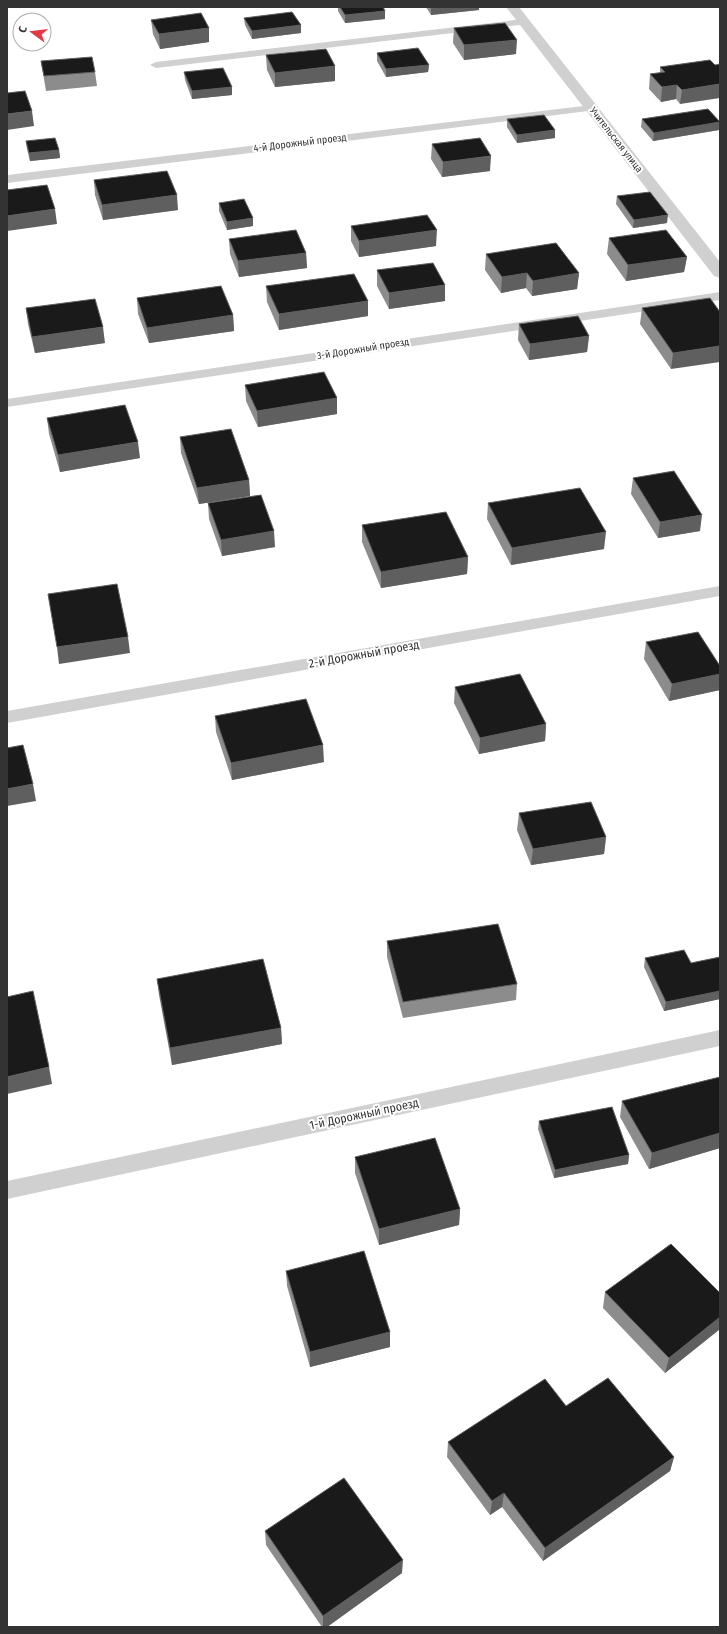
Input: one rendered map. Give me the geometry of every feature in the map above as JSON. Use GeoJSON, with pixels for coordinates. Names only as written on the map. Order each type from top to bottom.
{"type":"FeatureCollection","features":[{"type":"Feature","properties":{"kind":"street","name":"Учительская улица"},"geometry":{"type":"LineString","coordinates":[[512,7],[720,273]]}},
{"type":"Feature","properties":{"kind":"lane"},"geometry":{"type":"LineString","coordinates":[[156,65],[524,22]]}},
{"type":"Feature","properties":{"kind":"lane","name":"4-й Дорожный проезд"},"geometry":{"type":"LineString","coordinates":[[7,179],[592,108]]}},
{"type":"Feature","properties":{"kind":"lane","name":"3-й Дорожный проезд"},"geometry":{"type":"LineString","coordinates":[[7,403],[720,296]]}},
{"type":"Feature","properties":{"kind":"lane","name":"2-й Дорожный проезд"},"geometry":{"type":"LineString","coordinates":[[7,717],[720,591]]}},
{"type":"Feature","properties":{"kind":"lane","name":"1-й Дорожный проезд"},"geometry":{"type":"LineString","coordinates":[[7,1190],[720,1038]]}},
{"type":"Feature","properties":{"kind":"building"},"geometry":{"type":"Polygon","coordinates":[[[340,7],[383,7],[385,11],[345,15],[340,7]]]}},
{"type":"Feature","properties":{"kind":"building"},"geometry":{"type":"Polygon","coordinates":[[[292,12],[301,25],[252,31],[244,18],[292,12]]]}},
{"type":"Feature","properties":{"kind":"building"},"geometry":{"type":"Polygon","coordinates":[[[201,13],[209,28],[159,34],[151,20],[201,13]]]}},
{"type":"Feature","properties":{"kind":"building"},"geometry":{"type":"Polygon","coordinates":[[[505,23],[517,40],[464,45],[454,28],[505,23]]]}},
{"type":"Feature","properties":{"kind":"building"},"geometry":{"type":"Polygon","coordinates":[[[418,48],[429,65],[386,69],[377,53],[418,48]]]}},
{"type":"Feature","properties":{"kind":"building"},"geometry":{"type":"Polygon","coordinates":[[[326,49],[335,66],[275,73],[266,55],[326,49]]]}},
{"type":"Feature","properties":{"kind":"building"},"geometry":{"type":"Polygon","coordinates":[[[92,57],[95,72],[44,76],[41,61],[92,57]]]}},
{"type":"Feature","properties":{"kind":"building"},"geometry":{"type":"Polygon","coordinates":[[[710,60],[715,65],[720,64],[720,84],[682,90],[677,85],[662,87],[650,74],[665,72],[660,67],[710,60]]]}},
{"type":"Feature","properties":{"kind":"building"},"geometry":{"type":"Polygon","coordinates":[[[223,68],[232,87],[192,91],[184,72],[223,68]]]}},
{"type":"Feature","properties":{"kind":"building"},"geometry":{"type":"Polygon","coordinates":[[[25,91],[32,111],[7,114],[7,93],[25,91]]]}},
{"type":"Feature","properties":{"kind":"building"},"geometry":{"type":"Polygon","coordinates":[[[708,109],[720,122],[654,133],[642,119],[708,109]]]}},
{"type":"Feature","properties":{"kind":"building"},"geometry":{"type":"Polygon","coordinates":[[[544,115],[555,130],[517,135],[507,119],[544,115]]]}},
{"type":"Feature","properties":{"kind":"building"},"geometry":{"type":"Polygon","coordinates":[[[55,138],[59,150],[29,153],[26,141],[55,138]]]}},
{"type":"Feature","properties":{"kind":"building"},"geometry":{"type":"Polygon","coordinates":[[[480,138],[491,156],[443,162],[432,144],[480,138]]]}},
{"type":"Feature","properties":{"kind":"building"},"geometry":{"type":"Polygon","coordinates":[[[167,171],[177,195],[102,205],[94,180],[167,171]]]}},
{"type":"Feature","properties":{"kind":"building"},"geometry":{"type":"Polygon","coordinates":[[[47,185],[55,209],[7,216],[7,190],[47,185]]]}},
{"type":"Feature","properties":{"kind":"building"},"geometry":{"type":"Polygon","coordinates":[[[650,192],[668,215],[634,220],[617,196],[650,192]]]}},
{"type":"Feature","properties":{"kind":"building"},"geometry":{"type":"Polygon","coordinates":[[[244,199],[253,218],[227,222],[219,203],[244,199]]]}},
{"type":"Feature","properties":{"kind":"building"},"geometry":{"type":"Polygon","coordinates":[[[427,215],[437,230],[359,241],[351,226],[427,215]]]}},
{"type":"Feature","properties":{"kind":"building"},"geometry":{"type":"Polygon","coordinates":[[[296,230],[306,253],[238,261],[229,239],[296,230]]]}},
{"type":"Feature","properties":{"kind":"building"},"geometry":{"type":"Polygon","coordinates":[[[666,230],[687,257],[628,265],[609,238],[666,230]]]}},
{"type":"Feature","properties":{"kind":"building"},"geometry":{"type":"Polygon","coordinates":[[[556,243],[579,273],[533,281],[527,273],[502,277],[486,254],[556,243]]]}},
{"type":"Feature","properties":{"kind":"building"},"geometry":{"type":"Polygon","coordinates":[[[433,263],[445,285],[389,293],[377,270],[433,263]]]}},
{"type":"Feature","properties":{"kind":"building"},"geometry":{"type":"Polygon","coordinates":[[[354,274],[368,301],[279,314],[266,286],[354,274]]]}},
{"type":"Feature","properties":{"kind":"building"},"geometry":{"type":"Polygon","coordinates":[[[221,286],[233,315],[147,328],[137,298],[221,286]]]}},
{"type":"Feature","properties":{"kind":"building"},"geometry":{"type":"Polygon","coordinates":[[[710,298],[720,312],[720,346],[673,353],[642,308],[710,298]]]}},
{"type":"Feature","properties":{"kind":"building"},"geometry":{"type":"Polygon","coordinates":[[[95,299],[103,327],[32,337],[26,308],[95,299]]]}},
{"type":"Feature","properties":{"kind":"building"},"geometry":{"type":"Polygon","coordinates":[[[578,316],[589,336],[530,344],[519,324],[578,316]]]}},
{"type":"Feature","properties":{"kind":"building"},"geometry":{"type":"Polygon","coordinates":[[[324,372],[337,398],[257,411],[245,385],[324,372]]]}},
{"type":"Feature","properties":{"kind":"building"},"geometry":{"type":"Polygon","coordinates":[[[125,405],[138,442],[58,455],[47,418],[125,405]]]}},
{"type":"Feature","properties":{"kind":"building"},"geometry":{"type":"Polygon","coordinates":[[[231,429],[249,480],[197,488],[180,437],[231,429]]]}},
{"type":"Feature","properties":{"kind":"building"},"geometry":{"type":"Polygon","coordinates":[[[674,471],[702,515],[660,522],[633,478],[674,471]]]}},
{"type":"Feature","properties":{"kind":"building"},"geometry":{"type":"Polygon","coordinates":[[[580,488],[606,532],[512,548],[488,503],[580,488]]]}},
{"type":"Feature","properties":{"kind":"building"},"geometry":{"type":"Polygon","coordinates":[[[261,495],[274,531],[221,540],[208,503],[261,495]]]}},
{"type":"Feature","properties":{"kind":"building"},"geometry":{"type":"Polygon","coordinates":[[[446,512],[468,557],[381,572],[362,525],[446,512]]]}},
{"type":"Feature","properties":{"kind":"building"},"geometry":{"type":"Polygon","coordinates":[[[117,584],[128,637],[57,647],[48,594],[117,584]]]}},
{"type":"Feature","properties":{"kind":"building"},"geometry":{"type":"Polygon","coordinates":[[[698,632],[720,666],[720,674],[672,684],[646,642],[698,632]]]}},
{"type":"Feature","properties":{"kind":"building"},"geometry":{"type":"Polygon","coordinates":[[[520,674],[546,724],[480,738],[455,687],[520,674]]]}},
{"type":"Feature","properties":{"kind":"building"},"geometry":{"type":"Polygon","coordinates":[[[306,699],[323,745],[231,763],[215,716],[306,699]]]}},
{"type":"Feature","properties":{"kind":"building"},"geometry":{"type":"Polygon","coordinates":[[[23,745],[33,784],[7,789],[7,748],[23,745]]]}},
{"type":"Feature","properties":{"kind":"building"},"geometry":{"type":"Polygon","coordinates":[[[591,802],[606,837],[533,849],[519,813],[591,802]]]}},
{"type":"Feature","properties":{"kind":"building"},"geometry":{"type":"Polygon","coordinates":[[[498,924],[517,984],[403,1002],[387,941],[498,924]]]}},
{"type":"Feature","properties":{"kind":"building"},"geometry":{"type":"Polygon","coordinates":[[[684,950],[691,963],[720,957],[720,991],[666,1002],[645,958],[684,950]]]}},
{"type":"Feature","properties":{"kind":"building"},"geometry":{"type":"Polygon","coordinates":[[[263,959],[281,1028],[170,1048],[157,979],[263,959]]]}},
{"type":"Feature","properties":{"kind":"building"},"geometry":{"type":"Polygon","coordinates":[[[33,991],[49,1067],[7,1077],[7,997],[33,991]]]}},
{"type":"Feature","properties":{"kind":"building"},"geometry":{"type":"Polygon","coordinates":[[[720,1077],[720,1133],[652,1153],[622,1101],[720,1077]]]}},
{"type":"Feature","properties":{"kind":"building"},"geometry":{"type":"Polygon","coordinates":[[[612,1107],[629,1155],[555,1170],[539,1121],[612,1107]]]}},
{"type":"Feature","properties":{"kind":"building"},"geometry":{"type":"Polygon","coordinates":[[[435,1138],[460,1209],[379,1229],[355,1157],[435,1138]]]}},
{"type":"Feature","properties":{"kind":"building"},"geometry":{"type":"Polygon","coordinates":[[[671,1244],[720,1293],[720,1317],[669,1358],[605,1292],[671,1244]]]}},
{"type":"Feature","properties":{"kind":"building"},"geometry":{"type":"Polygon","coordinates":[[[364,1251],[390,1332],[310,1352],[286,1271],[364,1251]]]}},
{"type":"Feature","properties":{"kind":"building"},"geometry":{"type":"Polygon","coordinates":[[[608,1378],[674,1457],[545,1548],[504,1493],[492,1501],[448,1442],[545,1379],[566,1406],[608,1378]]]}},
{"type":"Feature","properties":{"kind":"building"},"geometry":{"type":"Polygon","coordinates":[[[344,1478],[403,1560],[323,1616],[265,1531],[344,1478]]]}}]}
